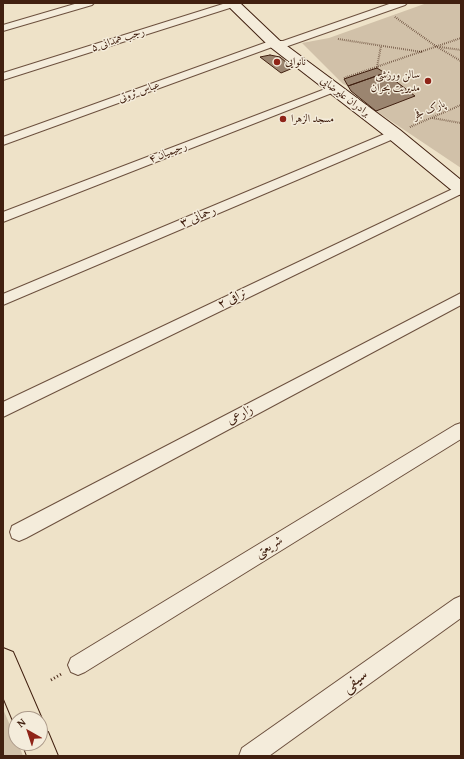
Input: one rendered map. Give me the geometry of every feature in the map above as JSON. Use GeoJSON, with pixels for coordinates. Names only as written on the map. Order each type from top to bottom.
{"type":"FeatureCollection","features":[{"type":"Feature","properties":{"kind":"highway"},"geometry":{"type":"LineString","coordinates":[[3,662],[24,711]]}},
{"type":"Feature","properties":{"kind":"main road","name":"برادران علیرضایی"},"geometry":{"type":"LineString","coordinates":[[232,3],[274,44],[337,84],[401,131],[461,189]]}},
{"type":"Feature","properties":{"kind":"street"},"geometry":{"type":"LineString","coordinates":[[3,28],[89,3]]}},
{"type":"Feature","properties":{"kind":"street","name":"رجب همدانی ۵"},"geometry":{"type":"LineString","coordinates":[[3,77],[232,3]]}},
{"type":"Feature","properties":{"kind":"street","name":"عباس ثروتی"},"geometry":{"type":"LineString","coordinates":[[274,44],[278,38],[382,3]]}},
{"type":"Feature","properties":{"kind":"street","name":"عباس ثروتی"},"geometry":{"type":"LineString","coordinates":[[3,141],[274,44],[284,44],[402,3]]}},
{"type":"Feature","properties":{"kind":"street","name":"رحیمیان ۴"},"geometry":{"type":"LineString","coordinates":[[3,217],[337,84]]}},
{"type":"Feature","properties":{"kind":"street","name":"رحمانی ۳"},"geometry":{"type":"LineString","coordinates":[[3,300],[401,131]]}},
{"type":"Feature","properties":{"kind":"street","name":"نراقی ۲"},"geometry":{"type":"LineString","coordinates":[[3,410],[461,189]]}},
{"type":"Feature","properties":{"kind":"street","name":"زارعی"},"geometry":{"type":"LineString","coordinates":[[19,532],[461,298]]}},
{"type":"Feature","properties":{"kind":"street","name":"شریعتی"},"geometry":{"type":"LineString","coordinates":[[78,665],[461,430]]}},
{"type":"Feature","properties":{"kind":"street","name":"سیفی"},"geometry":{"type":"LineString","coordinates":[[250,756],[461,606]]}},
{"type":"Feature","properties":{"kind":"path"},"geometry":{"type":"LineString","coordinates":[[393,15],[437,47],[461,62]]}},
{"type":"Feature","properties":{"kind":"path"},"geometry":{"type":"LineString","coordinates":[[337,84],[461,38]]}},
{"type":"Feature","properties":{"kind":"path"},"geometry":{"type":"LineString","coordinates":[[337,39],[422,52]]}},
{"type":"Feature","properties":{"kind":"path"},"geometry":{"type":"LineString","coordinates":[[377,68],[381,46]]}},
{"type":"Feature","properties":{"kind":"path"},"geometry":{"type":"LineString","coordinates":[[437,47],[461,50]]}},
{"type":"Feature","properties":{"kind":"path","name":"پارک فجر"},"geometry":{"type":"LineString","coordinates":[[401,131],[461,105]]}},
{"type":"Feature","properties":{"kind":"path"},"geometry":{"type":"LineString","coordinates":[[432,118],[461,123]]}},
{"type":"Feature","properties":{"kind":"shaded area"},"geometry":{"type":"Polygon","coordinates":[[[427,3],[461,3],[461,168],[376,111],[351,91],[348,86],[343,84],[302,43],[329,38],[427,3]]]}},
{"type":"Feature","properties":{"kind":"shaded area"},"geometry":{"type":"Polygon","coordinates":[[[3,709],[8,721],[8,751],[21,751],[23,756],[3,756],[3,709]]]}},
{"type":"Feature","properties":{"kind":"building","name":"نانوایی"},"geometry":{"type":"Polygon","coordinates":[[[270,55],[280,57],[293,68],[281,73],[260,57],[270,55]]]}},
{"type":"Feature","properties":{"kind":"building"},"geometry":{"type":"Polygon","coordinates":[[[377,68],[385,73],[348,86],[344,79],[377,68]]]}},
{"type":"Feature","properties":{"kind":"building"},"geometry":{"type":"Polygon","coordinates":[[[385,73],[415,96],[376,111],[351,91],[348,86],[385,73]]]}},
{"type":"Feature","properties":{"kind":"place","name":"نانوایی"},"geometry":{"type":"Point","coordinates":[277,62]}},
{"type":"Feature","properties":{"kind":"place","name":"سالن ورزشی مدیریت بحران"},"geometry":{"type":"Point","coordinates":[428,81]}},
{"type":"Feature","properties":{"kind":"place","name":"مسجد الزهرا"},"geometry":{"type":"Point","coordinates":[283,119]}}]}
